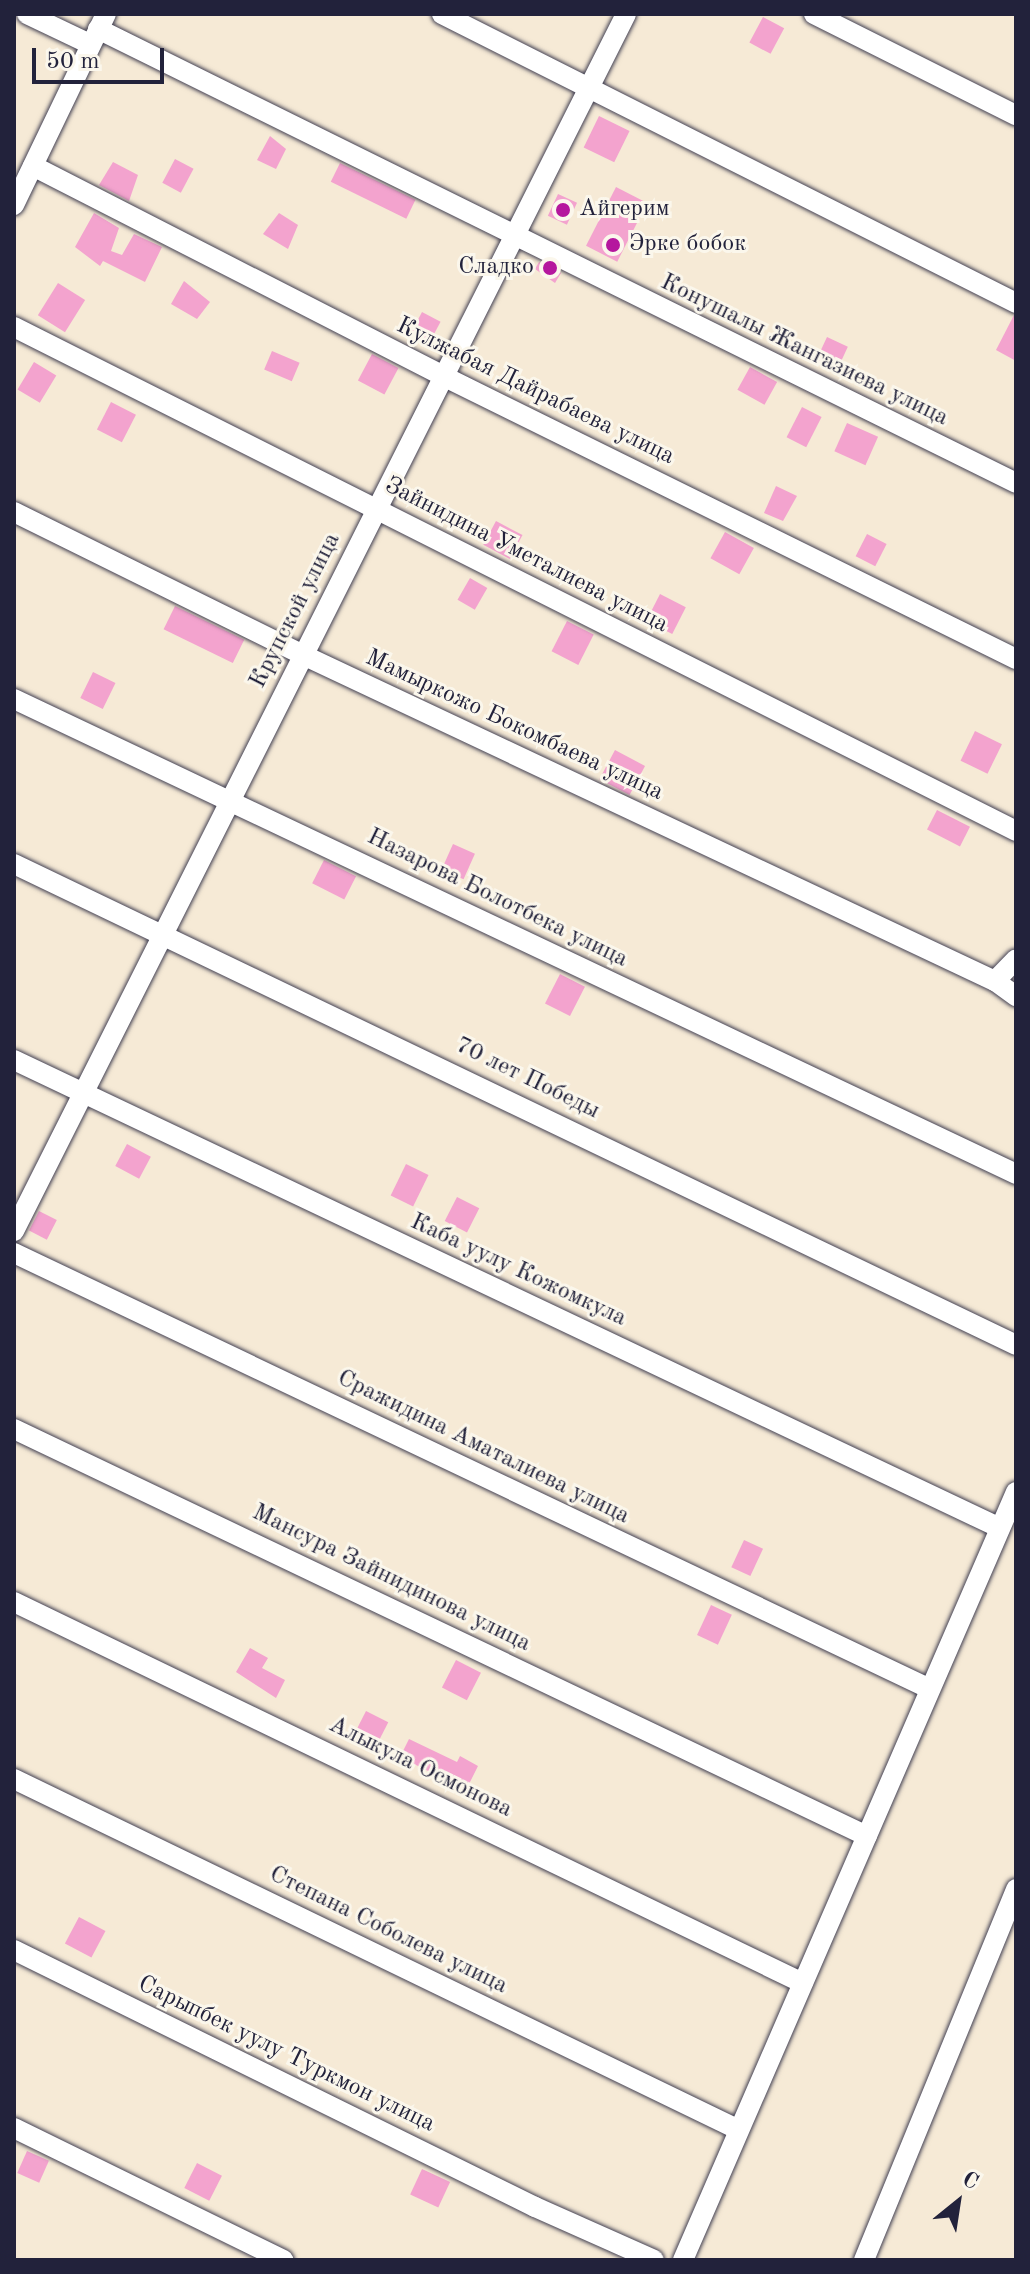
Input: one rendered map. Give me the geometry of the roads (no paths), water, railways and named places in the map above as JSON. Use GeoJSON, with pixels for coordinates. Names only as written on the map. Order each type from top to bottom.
{"type":"FeatureCollection","features":[{"type":"Feature","properties":{"kind":"street","name":"Конушалы Жангазиева улица"},"geometry":{"type":"LineString","coordinates":[[27,14],[98,29],[512,238],[1016,483]]}},
{"type":"Feature","properties":{"kind":"street"},"geometry":{"type":"LineString","coordinates":[[442,14],[1016,303]]}},
{"type":"Feature","properties":{"kind":"street","name":"Крупской улица"},"geometry":{"type":"LineString","coordinates":[[14,1231],[626,14]]}},
{"type":"Feature","properties":{"kind":"street"},"geometry":{"type":"LineString","coordinates":[[814,14],[1016,115]]}},
{"type":"Feature","properties":{"kind":"street"},"geometry":{"type":"LineString","coordinates":[[14,205],[19,184],[33,166],[98,29]]}},
{"type":"Feature","properties":{"kind":"street","name":"Кулжабая Дайрабаева улица"},"geometry":{"type":"LineString","coordinates":[[33,166],[443,376],[1016,659]]}},
{"type":"Feature","properties":{"kind":"street","name":"Зайнидина Уметалиева улица"},"geometry":{"type":"LineString","coordinates":[[14,327],[1016,831]]}},
{"type":"Feature","properties":{"kind":"street","name":"Мамыркожо Бокомбаева улица"},"geometry":{"type":"LineString","coordinates":[[14,512],[303,655],[995,981],[1016,996]]}},
{"type":"Feature","properties":{"kind":"street","name":"Назарова Болотбека улица"},"geometry":{"type":"LineString","coordinates":[[14,699],[1016,1174]]}},
{"type":"Feature","properties":{"kind":"street","name":"70 лет Победы"},"geometry":{"type":"LineString","coordinates":[[14,864],[1016,1345]]}},
{"type":"Feature","properties":{"kind":"street"},"geometry":{"type":"LineString","coordinates":[[995,981],[1016,959]]}},
{"type":"Feature","properties":{"kind":"street","name":"Каба уулу Кожомкула"},"geometry":{"type":"LineString","coordinates":[[14,1060],[1000,1528]]}},
{"type":"Feature","properties":{"kind":"street","name":"Сражидина Аматалиева улица"},"geometry":{"type":"LineString","coordinates":[[14,1253],[930,1689]]}},
{"type":"Feature","properties":{"kind":"street","name":"Мансура Зайнидинова улица"},"geometry":{"type":"LineString","coordinates":[[14,1429],[867,1836]]}},
{"type":"Feature","properties":{"kind":"street"},"geometry":{"type":"LineString","coordinates":[[683,2260],[1016,1492]]}},
{"type":"Feature","properties":{"kind":"street","name":"Алыкула Осмонова"},"geometry":{"type":"LineString","coordinates":[[14,1602],[803,1983]]}},
{"type":"Feature","properties":{"kind":"street","name":"Степана Соболева улица"},"geometry":{"type":"LineString","coordinates":[[14,1779],[739,2130]]}},
{"type":"Feature","properties":{"kind":"street"},"geometry":{"type":"LineString","coordinates":[[864,2260],[1016,1889]]}},
{"type":"Feature","properties":{"kind":"street","name":"Сарыпбек уулу Туркмон улица"},"geometry":{"type":"LineString","coordinates":[[14,1950],[535,2207],[654,2260]]}},
{"type":"Feature","properties":{"kind":"street"},"geometry":{"type":"LineString","coordinates":[[14,2128],[283,2260]]}},
{"type":"Feature","properties":{"kind":"place","name":"Айгерим"},"geometry":{"type":"Point","coordinates":[563,210]}},
{"type":"Feature","properties":{"kind":"place","name":"Эрке бобок"},"geometry":{"type":"Point","coordinates":[613,245]}},
{"type":"Feature","properties":{"kind":"place","name":"Сладко"},"geometry":{"type":"Point","coordinates":[550,268]}}]}
